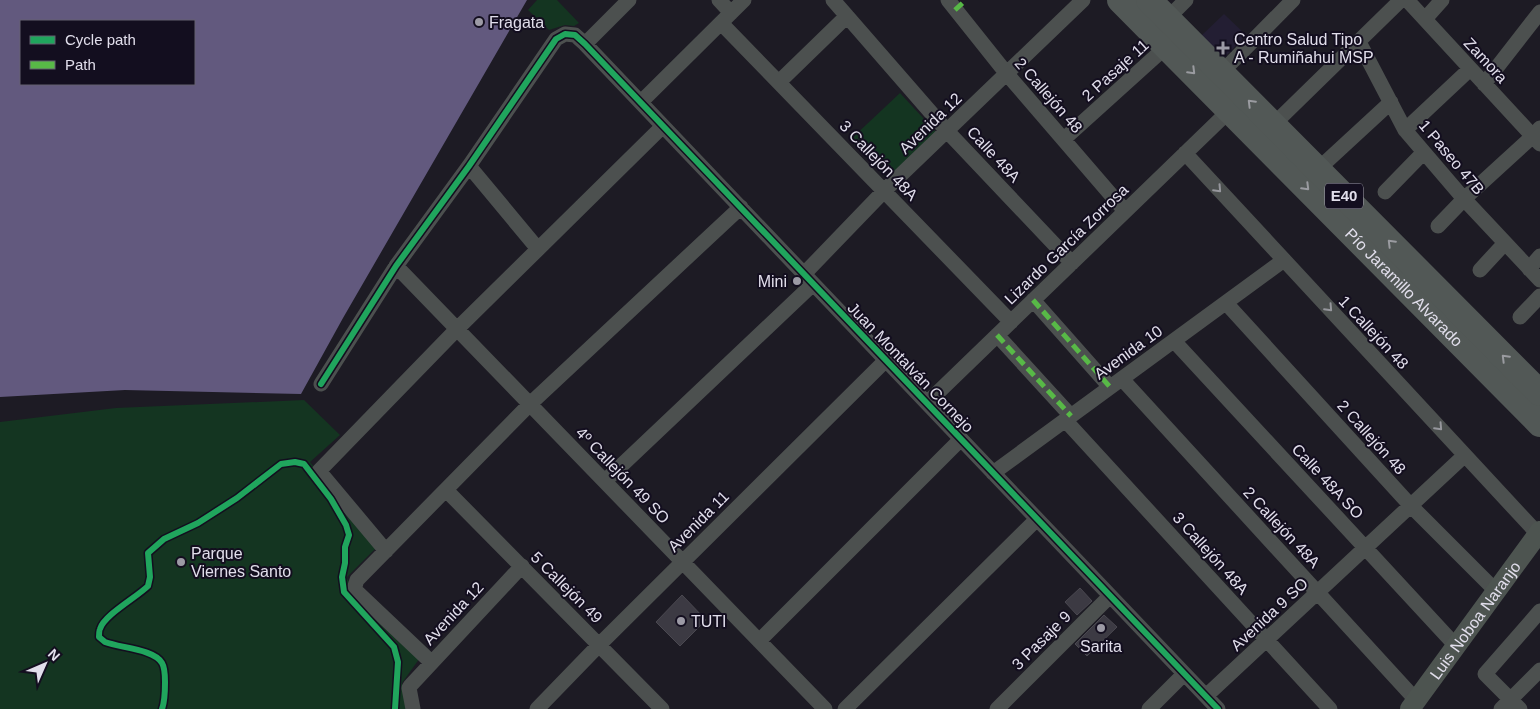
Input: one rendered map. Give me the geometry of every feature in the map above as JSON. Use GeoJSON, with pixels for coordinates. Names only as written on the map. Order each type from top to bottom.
{"type":"FeatureCollection","features":[{"type":"Feature","properties":{"kind":"highway","name":"Pío Jaramillo Alvarado"},"geometry":{"type":"LineString","coordinates":[[1120,0],[1540,424]]}},
{"type":"Feature","properties":{"kind":"highway","name":"Pío Jaramillo Alvarado"},"geometry":{"type":"LineString","coordinates":[[1149,0],[1540,392]]}},
{"type":"Feature","properties":{"kind":"street"},"geometry":{"type":"LineString","coordinates":[[322,384],[396,266],[469,166],[556,40],[565,34],[575,35],[585,44],[629,0]]}},
{"type":"Feature","properties":{"kind":"street","name":"3 Callejón 48A"},"geometry":{"type":"LineString","coordinates":[[718,0],[726,18],[779,82],[1011,322]]}},
{"type":"Feature","properties":{"kind":"street"},"geometry":{"type":"LineString","coordinates":[[641,102],[744,0]]}},
{"type":"Feature","properties":{"kind":"street","name":"Calle 48A"},"geometry":{"type":"LineString","coordinates":[[833,0],[947,131],[1072,262]]}},
{"type":"Feature","properties":{"kind":"street","name":"Avenida 12"},"geometry":{"type":"LineString","coordinates":[[605,481],[809,279],[884,191],[1083,0]]}},
{"type":"Feature","properties":{"kind":"street"},"geometry":{"type":"LineString","coordinates":[[1167,19],[1186,0]]}},
{"type":"Feature","properties":{"kind":"street"},"geometry":{"type":"LineString","coordinates":[[1221,73],[1293,0]]}},
{"type":"Feature","properties":{"kind":"street"},"geometry":{"type":"LineString","coordinates":[[1273,124],[1401,0]]}},
{"type":"Feature","properties":{"kind":"street","name":"Zamora"},"geometry":{"type":"LineString","coordinates":[[1407,0],[1484,84],[1538,136]]}},
{"type":"Feature","properties":{"kind":"street"},"geometry":{"type":"LineString","coordinates":[[1425,20],[1442,0]]}},
{"type":"Feature","properties":{"kind":"street","name":"2 Callejón 48"},"geometry":{"type":"LineString","coordinates":[[956,3],[1007,74],[1125,211]]}},
{"type":"Feature","properties":{"kind":"street"},"geometry":{"type":"LineString","coordinates":[[1484,84],[1540,12]]}},
{"type":"Feature","properties":{"kind":"street"},"geometry":{"type":"LineString","coordinates":[[779,82],[847,16]]}},
{"type":"Feature","properties":{"kind":"street","name":"1 Paseo 47B"},"geometry":{"type":"LineString","coordinates":[[1359,42],[1405,130],[1504,244],[1540,280]]}},
{"type":"Feature","properties":{"kind":"street","name":"Juan Montalván Cornejo"},"geometry":{"type":"LineString","coordinates":[[585,44],[1218,709]]}},
{"type":"Feature","properties":{"kind":"street","name":"2 Pasaje 11"},"geometry":{"type":"LineString","coordinates":[[1064,139],[1167,46]]}},
{"type":"Feature","properties":{"kind":"street"},"geometry":{"type":"LineString","coordinates":[[1405,130],[1470,69]]}},
{"type":"Feature","properties":{"kind":"street"},"geometry":{"type":"LineString","coordinates":[[1328,161],[1391,102]]}},
{"type":"Feature","properties":{"kind":"street","name":"Lizardo García Zorrosa"},"geometry":{"type":"LineString","coordinates":[[927,403],[1230,110]]}},
{"type":"Feature","properties":{"kind":"street"},"geometry":{"type":"LineString","coordinates":[[386,551],[320,471],[457,329],[663,126]]}},
{"type":"Feature","properties":{"kind":"street"},"geometry":{"type":"LineString","coordinates":[[1438,226],[1464,199],[1538,136]]}},
{"type":"Feature","properties":{"kind":"street"},"geometry":{"type":"LineString","coordinates":[[1385,192],[1423,152]]}},
{"type":"Feature","properties":{"kind":"street","name":"1 Callejón 48"},"geometry":{"type":"LineString","coordinates":[[1185,153],[1465,455],[1539,532]]}},
{"type":"Feature","properties":{"kind":"street"},"geometry":{"type":"LineString","coordinates":[[469,166],[538,249]]}},
{"type":"Feature","properties":{"kind":"street"},"geometry":{"type":"LineString","coordinates":[[431,662],[356,591],[357,580],[530,404],[741,207]]}},
{"type":"Feature","properties":{"kind":"street"},"geometry":{"type":"LineString","coordinates":[[1480,270],[1504,244]]}},
{"type":"Feature","properties":{"kind":"street"},"geometry":{"type":"LineString","coordinates":[[1529,269],[1540,256]]}},
{"type":"Feature","properties":{"kind":"street","name":"Avenida 10"},"geometry":{"type":"LineString","coordinates":[[993,473],[1284,260]]}},
{"type":"Feature","properties":{"kind":"street","name":"4º Callejón 49 SO"},"geometry":{"type":"LineString","coordinates":[[396,266],[825,709]]}},
{"type":"Feature","properties":{"kind":"street"},"geometry":{"type":"LineString","coordinates":[[1520,316],[1540,296]]}},
{"type":"Feature","properties":{"kind":"street","name":"2 Callejón 48A"},"geometry":{"type":"LineString","coordinates":[[1033,300],[1116,383],[1318,593],[1413,704]]}},
{"type":"Feature","properties":{"kind":"street","name":"2 Callejón 48"},"geometry":{"type":"LineString","coordinates":[[1226,303],[1411,506],[1496,591]]}},
{"type":"Feature","properties":{"kind":"street","name":"3 Callejón 48A"},"geometry":{"type":"LineString","coordinates":[[997,335],[1068,418],[1330,709]]}},
{"type":"Feature","properties":{"kind":"street","name":"Calle 48A SO"},"geometry":{"type":"LineString","coordinates":[[1174,340],[1456,646]]}},
{"type":"Feature","properties":{"kind":"street","name":"Avenida 11"},"geometry":{"type":"LineString","coordinates":[[537,709],[886,360]]}},
{"type":"Feature","properties":{"kind":"street"},"geometry":{"type":"LineString","coordinates":[[759,641],[961,439]]}},
{"type":"Feature","properties":{"kind":"street","name":"Avenida 9 SO"},"geometry":{"type":"LineString","coordinates":[[1206,696],[1465,455]]}},
{"type":"Feature","properties":{"kind":"street","name":"5 Callejón 49"},"geometry":{"type":"LineString","coordinates":[[446,490],[661,709]]}},
{"type":"Feature","properties":{"kind":"street"},"geometry":{"type":"LineString","coordinates":[[845,709],[1037,519]]}},
{"type":"Feature","properties":{"kind":"street","name":"Luis Noboa Naranjo"},"geometry":{"type":"LineString","coordinates":[[1413,704],[1539,532]]}},
{"type":"Feature","properties":{"kind":"street","name":"Avenida 12"},"geometry":{"type":"LineString","coordinates":[[413,709],[411,684],[522,566]]}},
{"type":"Feature","properties":{"kind":"street","name":"3 Pasaje 9"},"geometry":{"type":"LineString","coordinates":[[997,709],[1110,596]]}},
{"type":"Feature","properties":{"kind":"street"},"geometry":{"type":"LineString","coordinates":[[1540,611],[1485,674],[1511,706],[1540,670]]}},
{"type":"Feature","properties":{"kind":"street"},"geometry":{"type":"LineString","coordinates":[[1150,709],[1184,674]]}},
{"type":"Feature","properties":{"kind":"shaded area"},"geometry":{"type":"Polygon","coordinates":[[[0,0],[527,0],[301,394],[125,390],[0,397],[0,0]]]}},
{"type":"Feature","properties":{"kind":"shaded area","name":"Centro Salud Tipo A - Rumiñahui MSP"},"geometry":{"type":"Polygon","coordinates":[[[1224,14],[1246,35],[1223,59],[1201,36],[1224,14]]]}},
{"type":"Feature","properties":{"kind":"green space"},"geometry":{"type":"Polygon","coordinates":[[[537,0],[557,0],[579,23],[574,26],[565,25],[549,30],[528,10],[537,0]]]}},
{"type":"Feature","properties":{"kind":"green space"},"geometry":{"type":"Polygon","coordinates":[[[900,93],[936,132],[887,179],[850,140],[900,93]]]}},
{"type":"Feature","properties":{"kind":"green space","name":"Parque Viernes Santo"},"geometry":{"type":"Polygon","coordinates":[[[304,400],[340,435],[310,462],[377,547],[346,578],[422,655],[402,683],[407,709],[0,709],[0,422],[116,408],[304,400]]]}},
{"type":"Feature","properties":{"kind":"building"},"geometry":{"type":"Polygon","coordinates":[[[1080,588],[1092,601],[1077,615],[1065,602],[1080,588]]]}},
{"type":"Feature","properties":{"kind":"building","name":"TUTI"},"geometry":{"type":"Polygon","coordinates":[[[682,595],[706,620],[680,646],[656,622],[682,595]]]}},
{"type":"Feature","properties":{"kind":"building"},"geometry":{"type":"Polygon","coordinates":[[[1104,615],[1117,627],[1087,656],[1075,644],[1104,615]]]}},
{"type":"Feature","properties":{"kind":"marked path"},"geometry":{"type":"LineString","coordinates":[[955,10],[966,0]]}},
{"type":"Feature","properties":{"kind":"marked path"},"geometry":{"type":"LineString","coordinates":[[1033,300],[1110,387]]}},
{"type":"Feature","properties":{"kind":"marked path"},"geometry":{"type":"LineString","coordinates":[[997,335],[1071,416]]}},
{"type":"Feature","properties":{"kind":"cycle path"},"geometry":{"type":"LineString","coordinates":[[321,384],[396,266],[469,166],[556,39],[565,34],[575,35],[1218,709]]}},
{"type":"Feature","properties":{"kind":"cycle path"},"geometry":{"type":"LineString","coordinates":[[162,709],[165,682],[162,663],[158,658],[144,652],[105,642],[99,637],[100,629],[114,612],[148,586],[150,577],[148,553],[164,539],[198,523],[237,498],[281,464],[295,462],[304,464],[331,499],[346,525],[349,535],[345,547],[345,563],[342,577],[344,592],[394,647],[398,662],[395,709]]}},
{"type":"Feature","properties":{"kind":"place","name":"Fragata"},"geometry":{"type":"Point","coordinates":[479,22]}},
{"type":"Feature","properties":{"kind":"place","name":"Centro Salud Tipo A - Rumiñahui MSP"},"geometry":{"type":"Point","coordinates":[1223,48]}},
{"type":"Feature","properties":{"kind":"place","name":"Mini"},"geometry":{"type":"Point","coordinates":[797,281]}},
{"type":"Feature","properties":{"kind":"place","name":"Parque Viernes Santo"},"geometry":{"type":"Point","coordinates":[181,562]}},
{"type":"Feature","properties":{"kind":"place","name":"TUTI"},"geometry":{"type":"Point","coordinates":[681,621]}},
{"type":"Feature","properties":{"kind":"place","name":"Sarita"},"geometry":{"type":"Point","coordinates":[1101,628]}}]}
